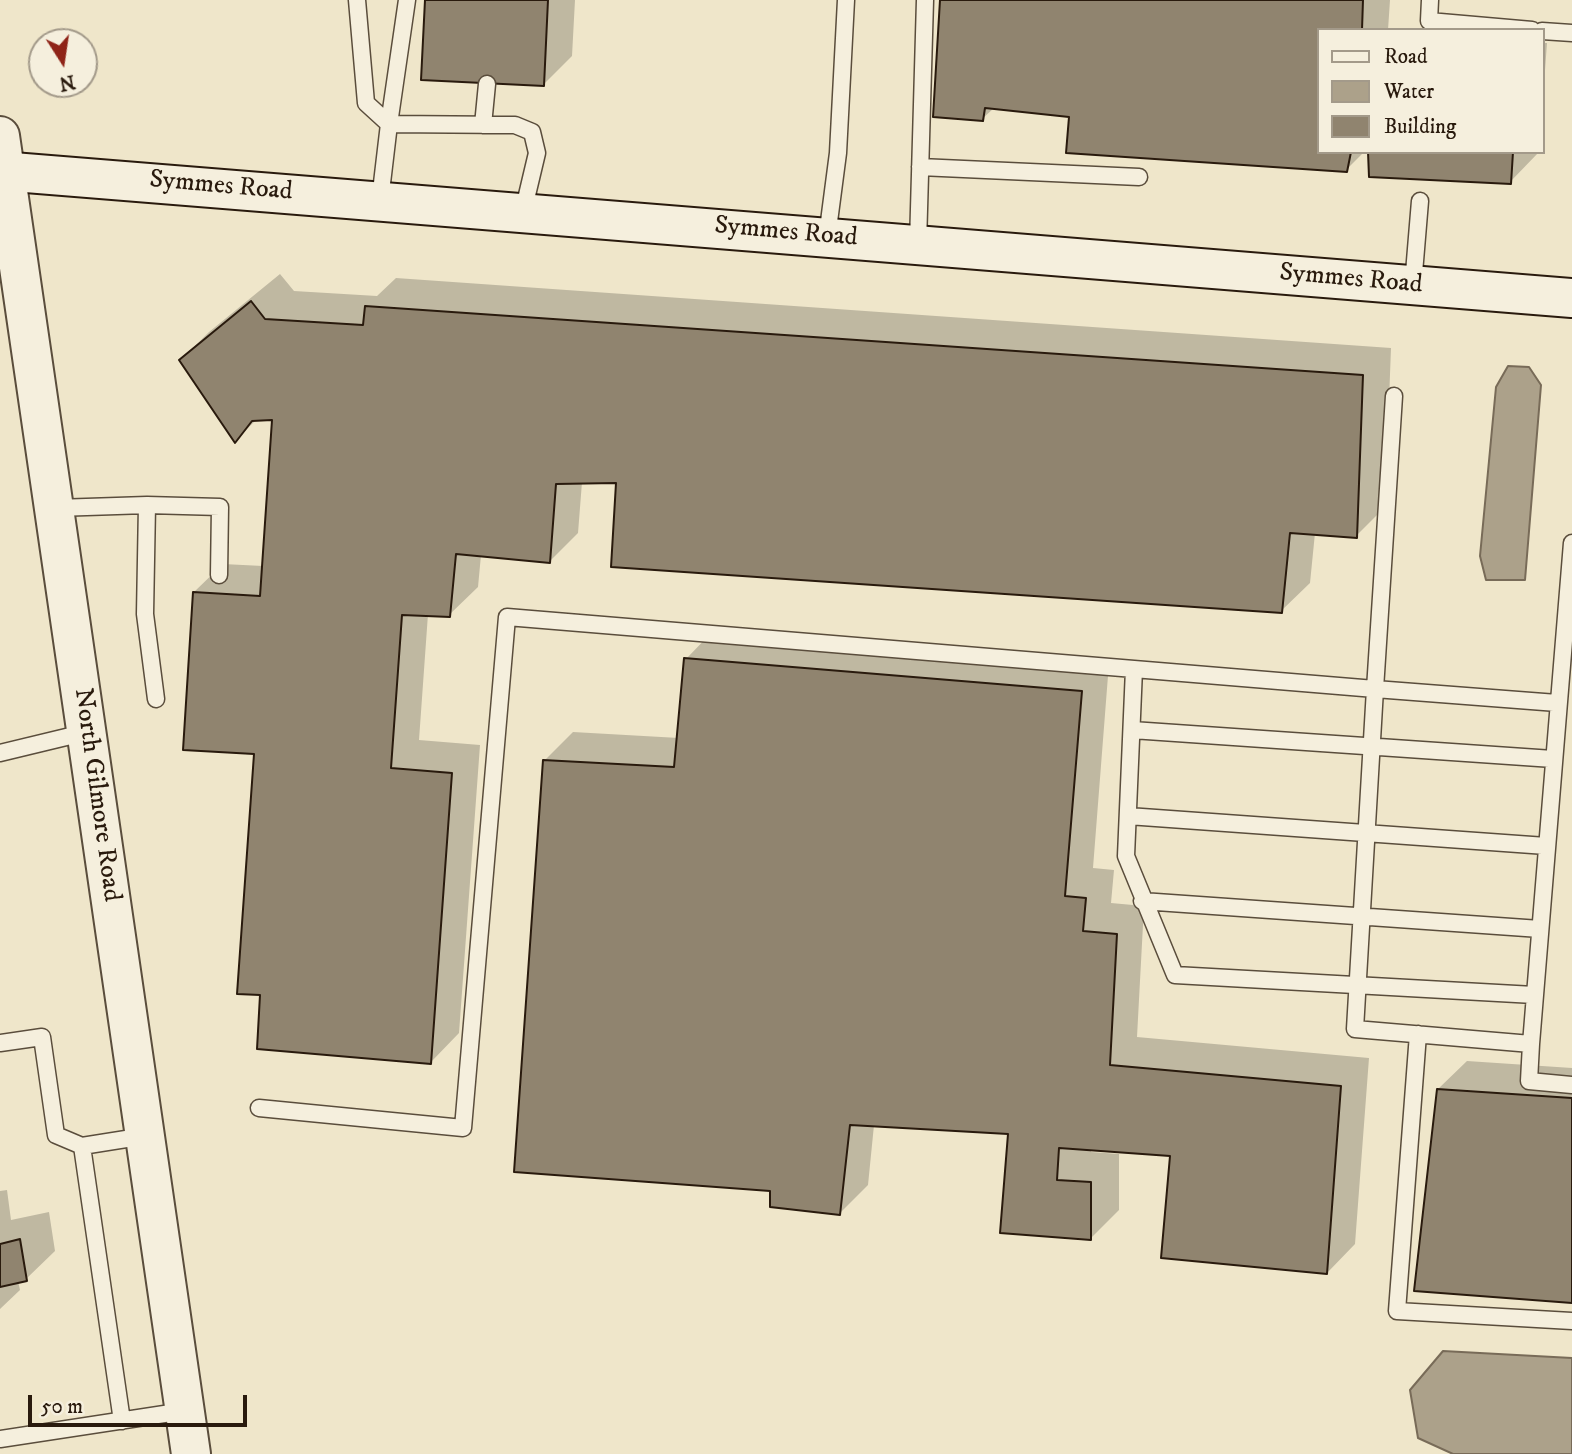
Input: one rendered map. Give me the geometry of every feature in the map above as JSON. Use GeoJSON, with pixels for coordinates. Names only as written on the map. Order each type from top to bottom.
{"type":"FeatureCollection","features":[{"type":"Feature","properties":{"kind":"main road","name":"Symmes Road"},"geometry":{"type":"LineString","coordinates":[[2,159],[380,200],[1572,298]]}},
{"type":"Feature","properties":{"kind":"main road","name":"North Gilmore Road"},"geometry":{"type":"LineString","coordinates":[[2,159],[88,732],[191,1454]]}},
{"type":"Feature","properties":{"kind":"lane"},"geometry":{"type":"LineString","coordinates":[[357,0],[366,103],[389,124],[515,125],[532,132],[537,153],[523,212]]}},
{"type":"Feature","properties":{"kind":"lane"},"geometry":{"type":"LineString","coordinates":[[380,200],[407,0]]}},
{"type":"Feature","properties":{"kind":"lane"},"geometry":{"type":"LineString","coordinates":[[827,237],[838,153],[846,0]]}},
{"type":"Feature","properties":{"kind":"lane"},"geometry":{"type":"LineString","coordinates":[[918,244],[925,0]]}},
{"type":"Feature","properties":{"kind":"lane"},"geometry":{"type":"LineString","coordinates":[[1430,0],[1429,21],[1509,28]]}},
{"type":"Feature","properties":{"kind":"lane"},"geometry":{"type":"LineString","coordinates":[[1544,31],[1572,33]]}},
{"type":"Feature","properties":{"kind":"lane"},"geometry":{"type":"LineString","coordinates":[[483,125],[486,84]]}},
{"type":"Feature","properties":{"kind":"lane"},"geometry":{"type":"LineString","coordinates":[[920,167],[1139,177]]}},
{"type":"Feature","properties":{"kind":"lane"},"geometry":{"type":"LineString","coordinates":[[1413,285],[1420,201]]}},
{"type":"Feature","properties":{"kind":"lane"},"geometry":{"type":"LineString","coordinates":[[1394,396],[1355,1028],[1531,1044]]}},
{"type":"Feature","properties":{"kind":"lane"},"geometry":{"type":"LineString","coordinates":[[55,508],[147,505],[220,507],[219,575]]}},
{"type":"Feature","properties":{"kind":"lane"},"geometry":{"type":"LineString","coordinates":[[147,505],[145,614],[156,699]]}},
{"type":"Feature","properties":{"kind":"lane"},"geometry":{"type":"LineString","coordinates":[[1572,544],[1557,703],[1529,1081],[1572,1085]]}},
{"type":"Feature","properties":{"kind":"lane"},"geometry":{"type":"LineString","coordinates":[[259,1108],[463,1128],[507,617],[1557,703]]}},
{"type":"Feature","properties":{"kind":"lane"},"geometry":{"type":"LineString","coordinates":[[1134,669],[1126,856],[1142,901],[1175,975],[1534,995]]}},
{"type":"Feature","properties":{"kind":"lane"},"geometry":{"type":"LineString","coordinates":[[1132,730],[1553,759]]}},
{"type":"Feature","properties":{"kind":"lane"},"geometry":{"type":"LineString","coordinates":[[0,753],[88,732]]}},
{"type":"Feature","properties":{"kind":"lane"},"geometry":{"type":"LineString","coordinates":[[1128,817],[1546,846]]}},
{"type":"Feature","properties":{"kind":"lane"},"geometry":{"type":"LineString","coordinates":[[1142,901],[1540,929]]}},
{"type":"Feature","properties":{"kind":"lane"},"geometry":{"type":"LineString","coordinates":[[1418,1034],[1397,1311],[1572,1321]]}},
{"type":"Feature","properties":{"kind":"lane"},"geometry":{"type":"LineString","coordinates":[[0,1043],[42,1037],[56,1135],[82,1146],[145,1136]]}},
{"type":"Feature","properties":{"kind":"lane"},"geometry":{"type":"LineString","coordinates":[[82,1146],[122,1420]]}},
{"type":"Feature","properties":{"kind":"lane"},"geometry":{"type":"LineString","coordinates":[[0,1439],[184,1411]]}},
{"type":"Feature","properties":{"kind":"water"},"geometry":{"type":"Polygon","coordinates":[[[1508,366],[1529,367],[1541,385],[1525,580],[1486,580],[1480,556],[1496,387],[1508,366]]]}},
{"type":"Feature","properties":{"kind":"water"},"geometry":{"type":"Polygon","coordinates":[[[1443,1351],[1572,1358],[1572,1454],[1453,1454],[1418,1438],[1410,1390],[1443,1351]]]}},
{"type":"Feature","properties":{"kind":"building"},"geometry":{"type":"Polygon","coordinates":[[[425,0],[548,0],[544,86],[421,80],[425,0]]]}},
{"type":"Feature","properties":{"kind":"building"},"geometry":{"type":"Polygon","coordinates":[[[940,0],[1363,0],[1362,28],[1316,28],[1316,154],[1351,154],[1347,172],[1066,153],[1069,117],[985,108],[983,121],[933,117],[940,0]]]}},
{"type":"Feature","properties":{"kind":"building"},"geometry":{"type":"Polygon","coordinates":[[[1368,154],[1513,154],[1511,184],[1369,177],[1368,154]]]}},
{"type":"Feature","properties":{"kind":"building"},"geometry":{"type":"Polygon","coordinates":[[[251,301],[265,319],[363,325],[365,306],[1363,375],[1357,538],[1290,533],[1282,613],[611,567],[616,483],[556,484],[550,563],[456,554],[450,617],[402,615],[391,768],[452,773],[431,1064],[257,1049],[260,995],[237,994],[254,754],[183,750],[193,592],[260,596],[272,420],[252,421],[235,443],[179,360],[251,301]]]}},
{"type":"Feature","properties":{"kind":"building"},"geometry":{"type":"Polygon","coordinates":[[[684,658],[1082,691],[1065,896],[1086,898],[1083,931],[1117,934],[1110,1065],[1341,1086],[1327,1274],[1161,1258],[1170,1156],[1059,1148],[1057,1180],[1091,1182],[1091,1240],[1000,1233],[1008,1134],[850,1125],[840,1215],[770,1207],[770,1191],[514,1172],[543,760],[674,767],[684,658]]]}},
{"type":"Feature","properties":{"kind":"building"},"geometry":{"type":"Polygon","coordinates":[[[1437,1089],[1572,1098],[1572,1303],[1414,1291],[1437,1089]]]}},
{"type":"Feature","properties":{"kind":"building"},"geometry":{"type":"Polygon","coordinates":[[[20,1239],[27,1281],[0,1287],[0,1244],[20,1239]]]}}]}
